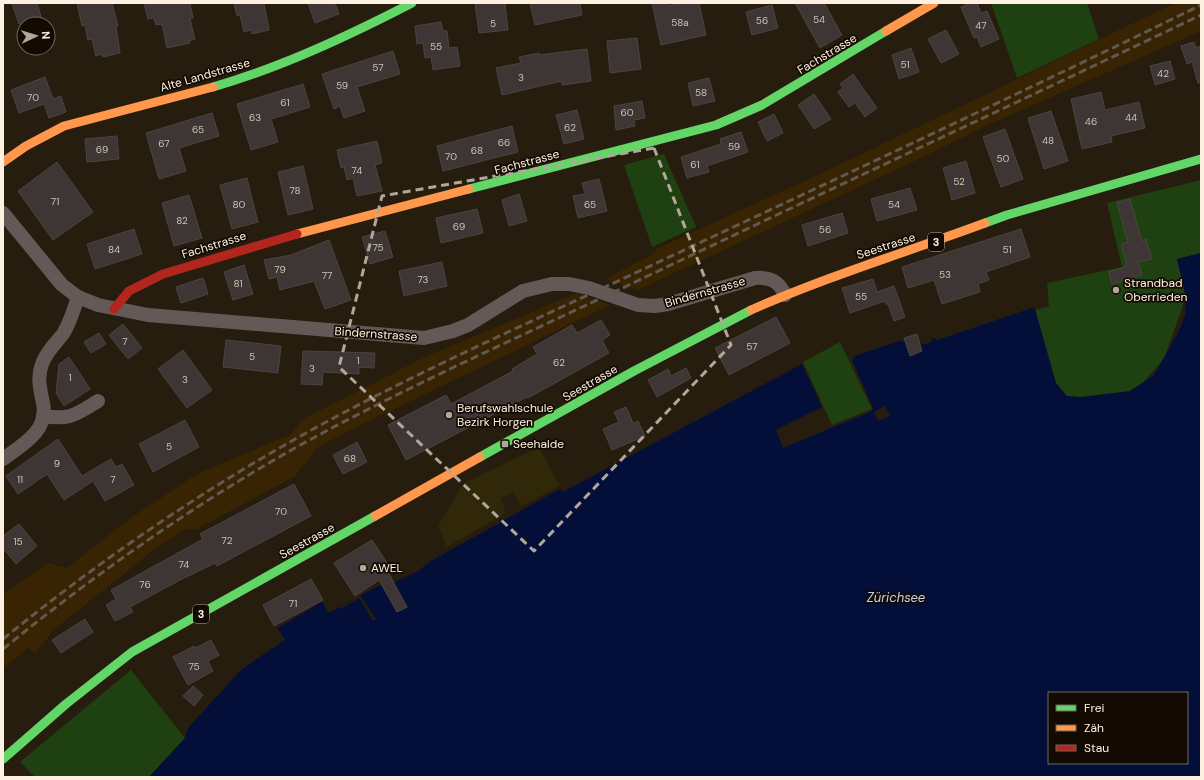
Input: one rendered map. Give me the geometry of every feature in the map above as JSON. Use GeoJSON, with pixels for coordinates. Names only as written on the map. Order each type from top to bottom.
{"type":"FeatureCollection","features":[{"type":"Feature","properties":{"kind":"main road","name":"Alte Landstrasse"},"geometry":{"type":"LineString","coordinates":[[3,162],[26,146],[64,126],[214,87],[251,75],[337,41],[412,3]]}},
{"type":"Feature","properties":{"kind":"main road","name":"Fachstrasse"},"geometry":{"type":"LineString","coordinates":[[114,309],[129,291],[163,274],[249,247],[716,125],[762,105],[934,3]]}},
{"type":"Feature","properties":{"kind":"main road","name":"Seestrasse"},"geometry":{"type":"LineString","coordinates":[[3,759],[58,709],[92,681],[132,652],[634,371],[737,316],[785,295],[1021,211],[1201,159]]}},
{"type":"Feature","properties":{"kind":"street","name":"Bindernstrasse"},"geometry":{"type":"LineString","coordinates":[[3,213],[62,285],[78,297],[98,305],[114,309],[163,317],[424,338],[453,332],[468,325],[523,291],[552,284],[569,284],[589,288],[638,305],[668,304],[754,278],[766,277],[777,282],[785,295]]}},
{"type":"Feature","properties":{"kind":"street"},"geometry":{"type":"LineString","coordinates":[[3,459],[35,435],[43,416],[43,404],[39,386],[40,368],[46,353],[67,326],[78,297]]}},
{"type":"Feature","properties":{"kind":"street"},"geometry":{"type":"LineString","coordinates":[[43,416],[58,418],[73,416],[98,401]]}},
{"type":"Feature","properties":{"kind":"highlighted area"},"geometry":{"type":"Polygon","coordinates":[[[654,148],[731,345],[534,551],[339,367],[382,196],[654,148]]]}},
{"type":"Feature","properties":{"kind":"shaded area"},"geometry":{"type":"Polygon","coordinates":[[[1175,3],[1201,3],[1201,31],[986,126],[915,161],[638,290],[605,279],[651,255],[658,248],[820,174],[1175,3]]]}},
{"type":"Feature","properties":{"kind":"shaded area"},"geometry":{"type":"Polygon","coordinates":[[[577,293],[610,305],[318,447],[295,476],[197,529],[186,529],[155,549],[55,629],[35,653],[29,647],[3,669],[3,594],[48,563],[67,568],[129,519],[197,474],[291,434],[303,419],[427,356],[577,293]]]}},
{"type":"Feature","properties":{"kind":"green space"},"geometry":{"type":"Polygon","coordinates":[[[991,3],[1087,3],[1099,39],[1017,78],[991,3]]]}},
{"type":"Feature","properties":{"kind":"green space"},"geometry":{"type":"Polygon","coordinates":[[[664,154],[696,227],[652,247],[624,165],[664,154]]]}},
{"type":"Feature","properties":{"kind":"green space","name":"Strandbad Oberrieden"},"geometry":{"type":"Polygon","coordinates":[[[1201,180],[1201,253],[1177,259],[1186,297],[1164,359],[1132,395],[1062,403],[1032,311],[1049,306],[1047,283],[1122,267],[1107,203],[1201,180]]]}},
{"type":"Feature","properties":{"kind":"green space"},"geometry":{"type":"Polygon","coordinates":[[[840,342],[872,409],[832,425],[803,362],[840,342]]]}},
{"type":"Feature","properties":{"kind":"green space"},"geometry":{"type":"Polygon","coordinates":[[[131,670],[185,738],[149,777],[35,777],[20,762],[131,670]]]}},
{"type":"Feature","properties":{"kind":"sand"},"geometry":{"type":"Polygon","coordinates":[[[539,447],[560,486],[521,506],[513,492],[501,498],[506,513],[447,547],[438,526],[464,483],[539,447]]]}},
{"type":"Feature","properties":{"kind":"water","name":"Zürichsee"},"geometry":{"type":"Polygon","coordinates":[[[1201,253],[1201,777],[149,777],[185,738],[188,728],[242,669],[285,640],[278,628],[322,602],[329,613],[378,586],[393,583],[418,571],[431,561],[560,489],[563,492],[802,364],[822,407],[776,430],[783,448],[872,411],[873,408],[852,360],[855,356],[899,341],[925,344],[932,342],[931,339],[935,338],[937,340],[1032,308],[1035,309],[1056,383],[1067,396],[1081,397],[1130,391],[1154,375],[1179,331],[1185,315],[1186,297],[1177,259],[1201,253]]]}},
{"type":"Feature","properties":{"kind":"pier"},"geometry":{"type":"Polygon","coordinates":[[[885,406],[890,416],[878,421],[874,412],[885,406]]]}},
{"type":"Feature","properties":{"kind":"pier","name":"AWEL"},"geometry":{"type":"Polygon","coordinates":[[[360,595],[376,619],[373,621],[359,598],[341,609],[340,607],[360,595]]]}},
{"type":"Feature","properties":{"kind":"building"},"geometry":{"type":"Polygon","coordinates":[[[12,3],[37,3],[41,16],[16,16],[12,3]]]}},
{"type":"Feature","properties":{"kind":"building"},"geometry":{"type":"Polygon","coordinates":[[[77,3],[112,3],[118,26],[116,26],[120,53],[103,57],[102,54],[96,56],[92,39],[88,40],[85,25],[82,26],[77,3]]]}},
{"type":"Feature","properties":{"kind":"building"},"geometry":{"type":"Polygon","coordinates":[[[144,3],[190,3],[193,18],[190,19],[195,39],[189,41],[190,43],[167,48],[162,24],[156,25],[154,18],[148,19],[144,3]]]}},
{"type":"Feature","properties":{"kind":"building"},"geometry":{"type":"Polygon","coordinates":[[[234,3],[264,3],[269,30],[252,34],[251,30],[244,32],[240,15],[237,16],[234,3]]]}},
{"type":"Feature","properties":{"kind":"building"},"geometry":{"type":"Polygon","coordinates":[[[308,3],[335,3],[339,14],[315,23],[308,3]]]}},
{"type":"Feature","properties":{"kind":"building"},"geometry":{"type":"Polygon","coordinates":[[[475,3],[505,3],[508,30],[479,33],[475,3]]]}},
{"type":"Feature","properties":{"kind":"building"},"geometry":{"type":"Polygon","coordinates":[[[530,3],[580,3],[582,15],[535,25],[530,3]]]}},
{"type":"Feature","properties":{"kind":"building"},"geometry":{"type":"Polygon","coordinates":[[[652,3],[667,3],[667,6],[681,3],[699,3],[706,35],[661,45],[652,3]]]}},
{"type":"Feature","properties":{"kind":"building"},"geometry":{"type":"Polygon","coordinates":[[[795,3],[824,3],[842,35],[820,48],[795,3]]]}},
{"type":"Feature","properties":{"kind":"building"},"geometry":{"type":"Polygon","coordinates":[[[970,3],[977,3],[981,13],[987,11],[999,39],[981,47],[977,37],[974,38],[961,7],[970,3]]]}},
{"type":"Feature","properties":{"kind":"building"},"geometry":{"type":"Polygon","coordinates":[[[772,5],[778,28],[752,35],[746,12],[772,5]]]}},
{"type":"Feature","properties":{"kind":"building"},"geometry":{"type":"Polygon","coordinates":[[[441,22],[443,31],[447,31],[449,48],[457,47],[460,66],[433,70],[431,57],[425,58],[423,43],[417,44],[415,26],[441,22]]]}},
{"type":"Feature","properties":{"kind":"building"},"geometry":{"type":"Polygon","coordinates":[[[946,30],[959,54],[941,63],[928,39],[946,30]]]}},
{"type":"Feature","properties":{"kind":"building"},"geometry":{"type":"Polygon","coordinates":[[[637,38],[641,69],[610,73],[607,41],[637,38]]]}},
{"type":"Feature","properties":{"kind":"building"},"geometry":{"type":"Polygon","coordinates":[[[1194,42],[1196,48],[1201,46],[1201,83],[1198,83],[1192,62],[1187,64],[1181,46],[1194,42]]]}},
{"type":"Feature","properties":{"kind":"building"},"geometry":{"type":"Polygon","coordinates":[[[911,48],[919,72],[899,79],[892,55],[911,48]]]}},
{"type":"Feature","properties":{"kind":"building"},"geometry":{"type":"Polygon","coordinates":[[[587,49],[591,81],[562,85],[562,81],[502,95],[496,68],[521,63],[519,57],[539,53],[539,55],[587,49]]]}},
{"type":"Feature","properties":{"kind":"building"},"geometry":{"type":"Polygon","coordinates":[[[393,51],[400,74],[357,87],[365,111],[344,118],[340,106],[334,109],[322,74],[393,51]]]}},
{"type":"Feature","properties":{"kind":"building"},"geometry":{"type":"Polygon","coordinates":[[[1170,61],[1175,79],[1155,85],[1150,66],[1170,61]]]}},
{"type":"Feature","properties":{"kind":"building"},"geometry":{"type":"Polygon","coordinates":[[[853,74],[877,108],[865,117],[855,103],[849,107],[838,92],[843,88],[840,84],[853,74]]]}},
{"type":"Feature","properties":{"kind":"building"},"geometry":{"type":"Polygon","coordinates":[[[45,77],[53,99],[61,96],[66,112],[49,118],[44,104],[19,113],[11,90],[45,77]]]}},
{"type":"Feature","properties":{"kind":"building"},"geometry":{"type":"Polygon","coordinates":[[[709,78],[715,101],[693,106],[688,83],[709,78]]]}},
{"type":"Feature","properties":{"kind":"building"},"geometry":{"type":"Polygon","coordinates":[[[303,84],[310,107],[271,119],[278,142],[251,150],[237,104],[303,84]]]}},
{"type":"Feature","properties":{"kind":"building"},"geometry":{"type":"Polygon","coordinates":[[[1101,92],[1105,110],[1139,102],[1145,128],[1111,136],[1112,142],[1082,149],[1071,99],[1101,92]]]}},
{"type":"Feature","properties":{"kind":"building"},"geometry":{"type":"Polygon","coordinates":[[[814,94],[831,119],[814,129],[798,105],[814,94]]]}},
{"type":"Feature","properties":{"kind":"building"},"geometry":{"type":"Polygon","coordinates":[[[642,101],[645,118],[634,120],[635,126],[616,130],[614,106],[642,101]]]}},
{"type":"Feature","properties":{"kind":"building"},"geometry":{"type":"Polygon","coordinates":[[[577,110],[584,139],[564,144],[556,115],[577,110]]]}},
{"type":"Feature","properties":{"kind":"building"},"geometry":{"type":"Polygon","coordinates":[[[1051,111],[1068,161],[1044,169],[1028,118],[1051,111]]]}},
{"type":"Feature","properties":{"kind":"building"},"geometry":{"type":"Polygon","coordinates":[[[212,113],[219,136],[179,148],[186,171],[159,179],[146,133],[212,113]]]}},
{"type":"Feature","properties":{"kind":"building"},"geometry":{"type":"Polygon","coordinates":[[[774,114],[783,133],[767,141],[758,122],[774,114]]]}},
{"type":"Feature","properties":{"kind":"building"},"geometry":{"type":"Polygon","coordinates":[[[512,126],[518,152],[443,171],[437,146],[512,126]]]}},
{"type":"Feature","properties":{"kind":"building"},"geometry":{"type":"Polygon","coordinates":[[[1005,129],[1023,179],[1001,187],[983,137],[1005,129]]]}},
{"type":"Feature","properties":{"kind":"building"},"geometry":{"type":"Polygon","coordinates":[[[741,132],[748,152],[707,166],[709,172],[687,178],[681,157],[721,144],[720,139],[741,132]]]}},
{"type":"Feature","properties":{"kind":"building"},"geometry":{"type":"Polygon","coordinates":[[[117,136],[119,159],[87,162],[85,139],[117,136]]]}},
{"type":"Feature","properties":{"kind":"building"},"geometry":{"type":"Polygon","coordinates":[[[377,141],[382,163],[375,165],[382,191],[357,196],[353,178],[347,180],[344,167],[341,168],[337,150],[377,141]]]}},
{"type":"Feature","properties":{"kind":"building"},"geometry":{"type":"Polygon","coordinates":[[[966,161],[975,193],[952,200],[943,168],[966,161]]]}},
{"type":"Feature","properties":{"kind":"building"},"geometry":{"type":"Polygon","coordinates":[[[57,162],[93,212],[53,240],[18,191],[57,162]]]}},
{"type":"Feature","properties":{"kind":"building"},"geometry":{"type":"Polygon","coordinates":[[[303,166],[313,209],[288,215],[278,172],[303,166]]]}},
{"type":"Feature","properties":{"kind":"building"},"geometry":{"type":"Polygon","coordinates":[[[247,178],[258,222],[232,229],[220,185],[247,178]]]}},
{"type":"Feature","properties":{"kind":"building"},"geometry":{"type":"Polygon","coordinates":[[[599,179],[607,211],[578,218],[573,196],[585,194],[582,183],[599,179]]]}},
{"type":"Feature","properties":{"kind":"building"},"geometry":{"type":"Polygon","coordinates":[[[910,188],[917,210],[877,221],[871,199],[910,188]]]}},
{"type":"Feature","properties":{"kind":"building"},"geometry":{"type":"Polygon","coordinates":[[[519,194],[527,221],[509,226],[502,200],[519,194]]]}},
{"type":"Feature","properties":{"kind":"building"},"geometry":{"type":"Polygon","coordinates":[[[189,195],[202,238],[174,246],[162,203],[189,195]]]}},
{"type":"Feature","properties":{"kind":"building"},"geometry":{"type":"Polygon","coordinates":[[[1130,199],[1142,241],[1146,239],[1152,259],[1138,262],[1142,275],[1112,284],[1109,272],[1127,266],[1121,244],[1128,242],[1117,203],[1130,199]]]}},
{"type":"Feature","properties":{"kind":"building"},"geometry":{"type":"Polygon","coordinates":[[[477,209],[483,233],[441,243],[436,218],[477,209]]]}},
{"type":"Feature","properties":{"kind":"building"},"geometry":{"type":"Polygon","coordinates":[[[842,213],[848,233],[808,246],[802,225],[842,213]]]}},
{"type":"Feature","properties":{"kind":"building"},"geometry":{"type":"Polygon","coordinates":[[[134,229],[142,254],[95,269],[87,244],[134,229]]]}},
{"type":"Feature","properties":{"kind":"building"},"geometry":{"type":"Polygon","coordinates":[[[1021,229],[1030,257],[986,272],[989,280],[978,284],[980,292],[942,304],[934,280],[908,288],[902,267],[1021,229]]]}},
{"type":"Feature","properties":{"kind":"building"},"geometry":{"type":"Polygon","coordinates":[[[385,231],[393,257],[370,264],[362,237],[385,231]]]}},
{"type":"Feature","properties":{"kind":"building"},"geometry":{"type":"Polygon","coordinates":[[[329,240],[351,300],[325,309],[314,281],[280,290],[277,277],[269,279],[264,260],[291,255],[329,240]]]}},
{"type":"Feature","properties":{"kind":"building"},"geometry":{"type":"Polygon","coordinates":[[[442,262],[447,286],[404,296],[399,271],[442,262]]]}},
{"type":"Feature","properties":{"kind":"building"},"geometry":{"type":"Polygon","coordinates":[[[244,265],[253,294],[233,300],[224,272],[244,265]]]}},
{"type":"Feature","properties":{"kind":"building"},"geometry":{"type":"Polygon","coordinates":[[[203,278],[208,294],[181,303],[176,287],[203,278]]]}},
{"type":"Feature","properties":{"kind":"building"},"geometry":{"type":"Polygon","coordinates":[[[873,279],[877,292],[894,286],[905,317],[894,321],[888,304],[886,304],[885,301],[850,313],[842,288],[873,279]]]}},
{"type":"Feature","properties":{"kind":"building"},"geometry":{"type":"Polygon","coordinates":[[[776,317],[790,343],[729,375],[715,348],[776,317]]]}},
{"type":"Feature","properties":{"kind":"building"},"geometry":{"type":"Polygon","coordinates":[[[601,320],[610,335],[602,340],[609,353],[528,398],[527,397],[406,460],[388,425],[446,395],[451,404],[513,371],[512,369],[537,354],[533,347],[572,325],[577,333],[601,320]]]}},
{"type":"Feature","properties":{"kind":"building"},"geometry":{"type":"Polygon","coordinates":[[[123,324],[142,348],[128,359],[109,335],[123,324]]]}},
{"type":"Feature","properties":{"kind":"building"},"geometry":{"type":"Polygon","coordinates":[[[99,333],[106,344],[91,353],[84,342],[99,333]]]}},
{"type":"Feature","properties":{"kind":"building"},"geometry":{"type":"Polygon","coordinates":[[[917,334],[922,351],[910,356],[904,338],[917,334]]]}},
{"type":"Feature","properties":{"kind":"building"},"geometry":{"type":"Polygon","coordinates":[[[226,340],[281,346],[278,373],[223,367],[226,340]]]}},
{"type":"Feature","properties":{"kind":"building"},"geometry":{"type":"Polygon","coordinates":[[[183,350],[212,390],[187,408],[158,369],[183,350]]]}},
{"type":"Feature","properties":{"kind":"building"},"geometry":{"type":"Polygon","coordinates":[[[303,351],[375,353],[374,368],[359,367],[359,374],[323,372],[322,385],[301,384],[303,351]]]}},
{"type":"Feature","properties":{"kind":"building"},"geometry":{"type":"Polygon","coordinates":[[[69,357],[90,389],[64,406],[56,393],[59,364],[69,357]]]}},
{"type":"Feature","properties":{"kind":"building"},"geometry":{"type":"Polygon","coordinates":[[[686,368],[691,378],[657,397],[648,380],[668,369],[671,376],[686,368]]]}},
{"type":"Feature","properties":{"kind":"building"},"geometry":{"type":"Polygon","coordinates":[[[626,407],[633,423],[638,421],[645,436],[612,450],[603,429],[619,422],[614,412],[626,407]]]}},
{"type":"Feature","properties":{"kind":"building"},"geometry":{"type":"Polygon","coordinates":[[[185,420],[199,447],[153,472],[139,444],[185,420]]]}},
{"type":"Feature","properties":{"kind":"building"},"geometry":{"type":"Polygon","coordinates":[[[58,439],[82,476],[111,459],[116,467],[122,464],[134,485],[105,501],[93,481],[64,500],[47,474],[18,494],[6,476],[58,439]]]}},
{"type":"Feature","properties":{"kind":"building"},"geometry":{"type":"Polygon","coordinates":[[[357,442],[367,462],[343,474],[333,455],[357,442]]]}},
{"type":"Feature","properties":{"kind":"building"},"geometry":{"type":"Polygon","coordinates":[[[294,484],[311,516],[217,566],[215,563],[180,580],[130,607],[133,612],[115,621],[106,605],[116,599],[111,590],[203,539],[200,534],[294,484]]]}},
{"type":"Feature","properties":{"kind":"building"},"geometry":{"type":"Polygon","coordinates":[[[19,524],[37,546],[16,564],[3,548],[3,536],[19,524]]]}},
{"type":"Feature","properties":{"kind":"building","name":"AWEL"},"geometry":{"type":"Polygon","coordinates":[[[372,540],[393,572],[389,574],[407,607],[397,612],[379,580],[355,596],[334,563],[372,540]]]}},
{"type":"Feature","properties":{"kind":"building"},"geometry":{"type":"Polygon","coordinates":[[[311,579],[323,600],[274,626],[263,605],[311,579]]]}},
{"type":"Feature","properties":{"kind":"building"},"geometry":{"type":"Polygon","coordinates":[[[85,619],[93,632],[61,653],[52,640],[85,619]]]}},
{"type":"Feature","properties":{"kind":"building"},"geometry":{"type":"Polygon","coordinates":[[[211,640],[219,655],[208,661],[213,671],[188,685],[173,657],[194,646],[195,648],[211,640]]]}},
{"type":"Feature","properties":{"kind":"building"},"geometry":{"type":"Polygon","coordinates":[[[193,686],[203,695],[194,706],[183,696],[193,686]]]}},
{"type":"Feature","properties":{"kind":"railway"},"geometry":{"type":"LineString","coordinates":[[3,639],[72,585],[142,534],[252,464],[332,419],[417,375],[918,141],[1201,5]]}},
{"type":"Feature","properties":{"kind":"railway"},"geometry":{"type":"LineString","coordinates":[[3,649],[37,621],[144,542],[257,470],[336,426],[463,363],[1201,15]]}},
{"type":"Feature","properties":{"kind":"traffic: fast"},"geometry":{"type":"LineString","coordinates":[[213,87],[264,70],[314,50],[412,3]]}},
{"type":"Feature","properties":{"kind":"traffic: fast"},"geometry":{"type":"LineString","coordinates":[[469,189],[716,125],[762,105],[886,31]]}},
{"type":"Feature","properties":{"kind":"traffic: fast"},"geometry":{"type":"LineString","coordinates":[[985,223],[1007,215],[1201,159]]}},
{"type":"Feature","properties":{"kind":"traffic: fast"},"geometry":{"type":"LineString","coordinates":[[480,457],[634,371],[751,310]]}},
{"type":"Feature","properties":{"kind":"traffic: fast"},"geometry":{"type":"LineString","coordinates":[[3,759],[66,704],[132,652],[375,516]]}},
{"type":"Feature","properties":{"kind":"traffic: slow"},"geometry":{"type":"LineString","coordinates":[[886,31],[934,3]]}},
{"type":"Feature","properties":{"kind":"traffic: slow"},"geometry":{"type":"LineString","coordinates":[[3,162],[26,146],[64,126],[213,87]]}},
{"type":"Feature","properties":{"kind":"traffic: slow"},"geometry":{"type":"LineString","coordinates":[[297,234],[469,189]]}},
{"type":"Feature","properties":{"kind":"traffic: slow"},"geometry":{"type":"LineString","coordinates":[[751,310],[838,275],[985,223]]}},
{"type":"Feature","properties":{"kind":"traffic: slow"},"geometry":{"type":"LineString","coordinates":[[375,516],[480,457]]}},
{"type":"Feature","properties":{"kind":"traffic: jam"},"geometry":{"type":"LineString","coordinates":[[114,309],[129,291],[163,274],[297,234]]}},
{"type":"Feature","properties":{"kind":"place","name":"Strandbad Oberrieden"},"geometry":{"type":"Point","coordinates":[1116,290]}},
{"type":"Feature","properties":{"kind":"place","name":"Berufswahlschule Bezirk Horgen"},"geometry":{"type":"Point","coordinates":[449,415]}},
{"type":"Feature","properties":{"kind":"place","name":"Seehalde"},"geometry":{"type":"Point","coordinates":[505,444]}},
{"type":"Feature","properties":{"kind":"place","name":"AWEL"},"geometry":{"type":"Point","coordinates":[363,568]}}]}
